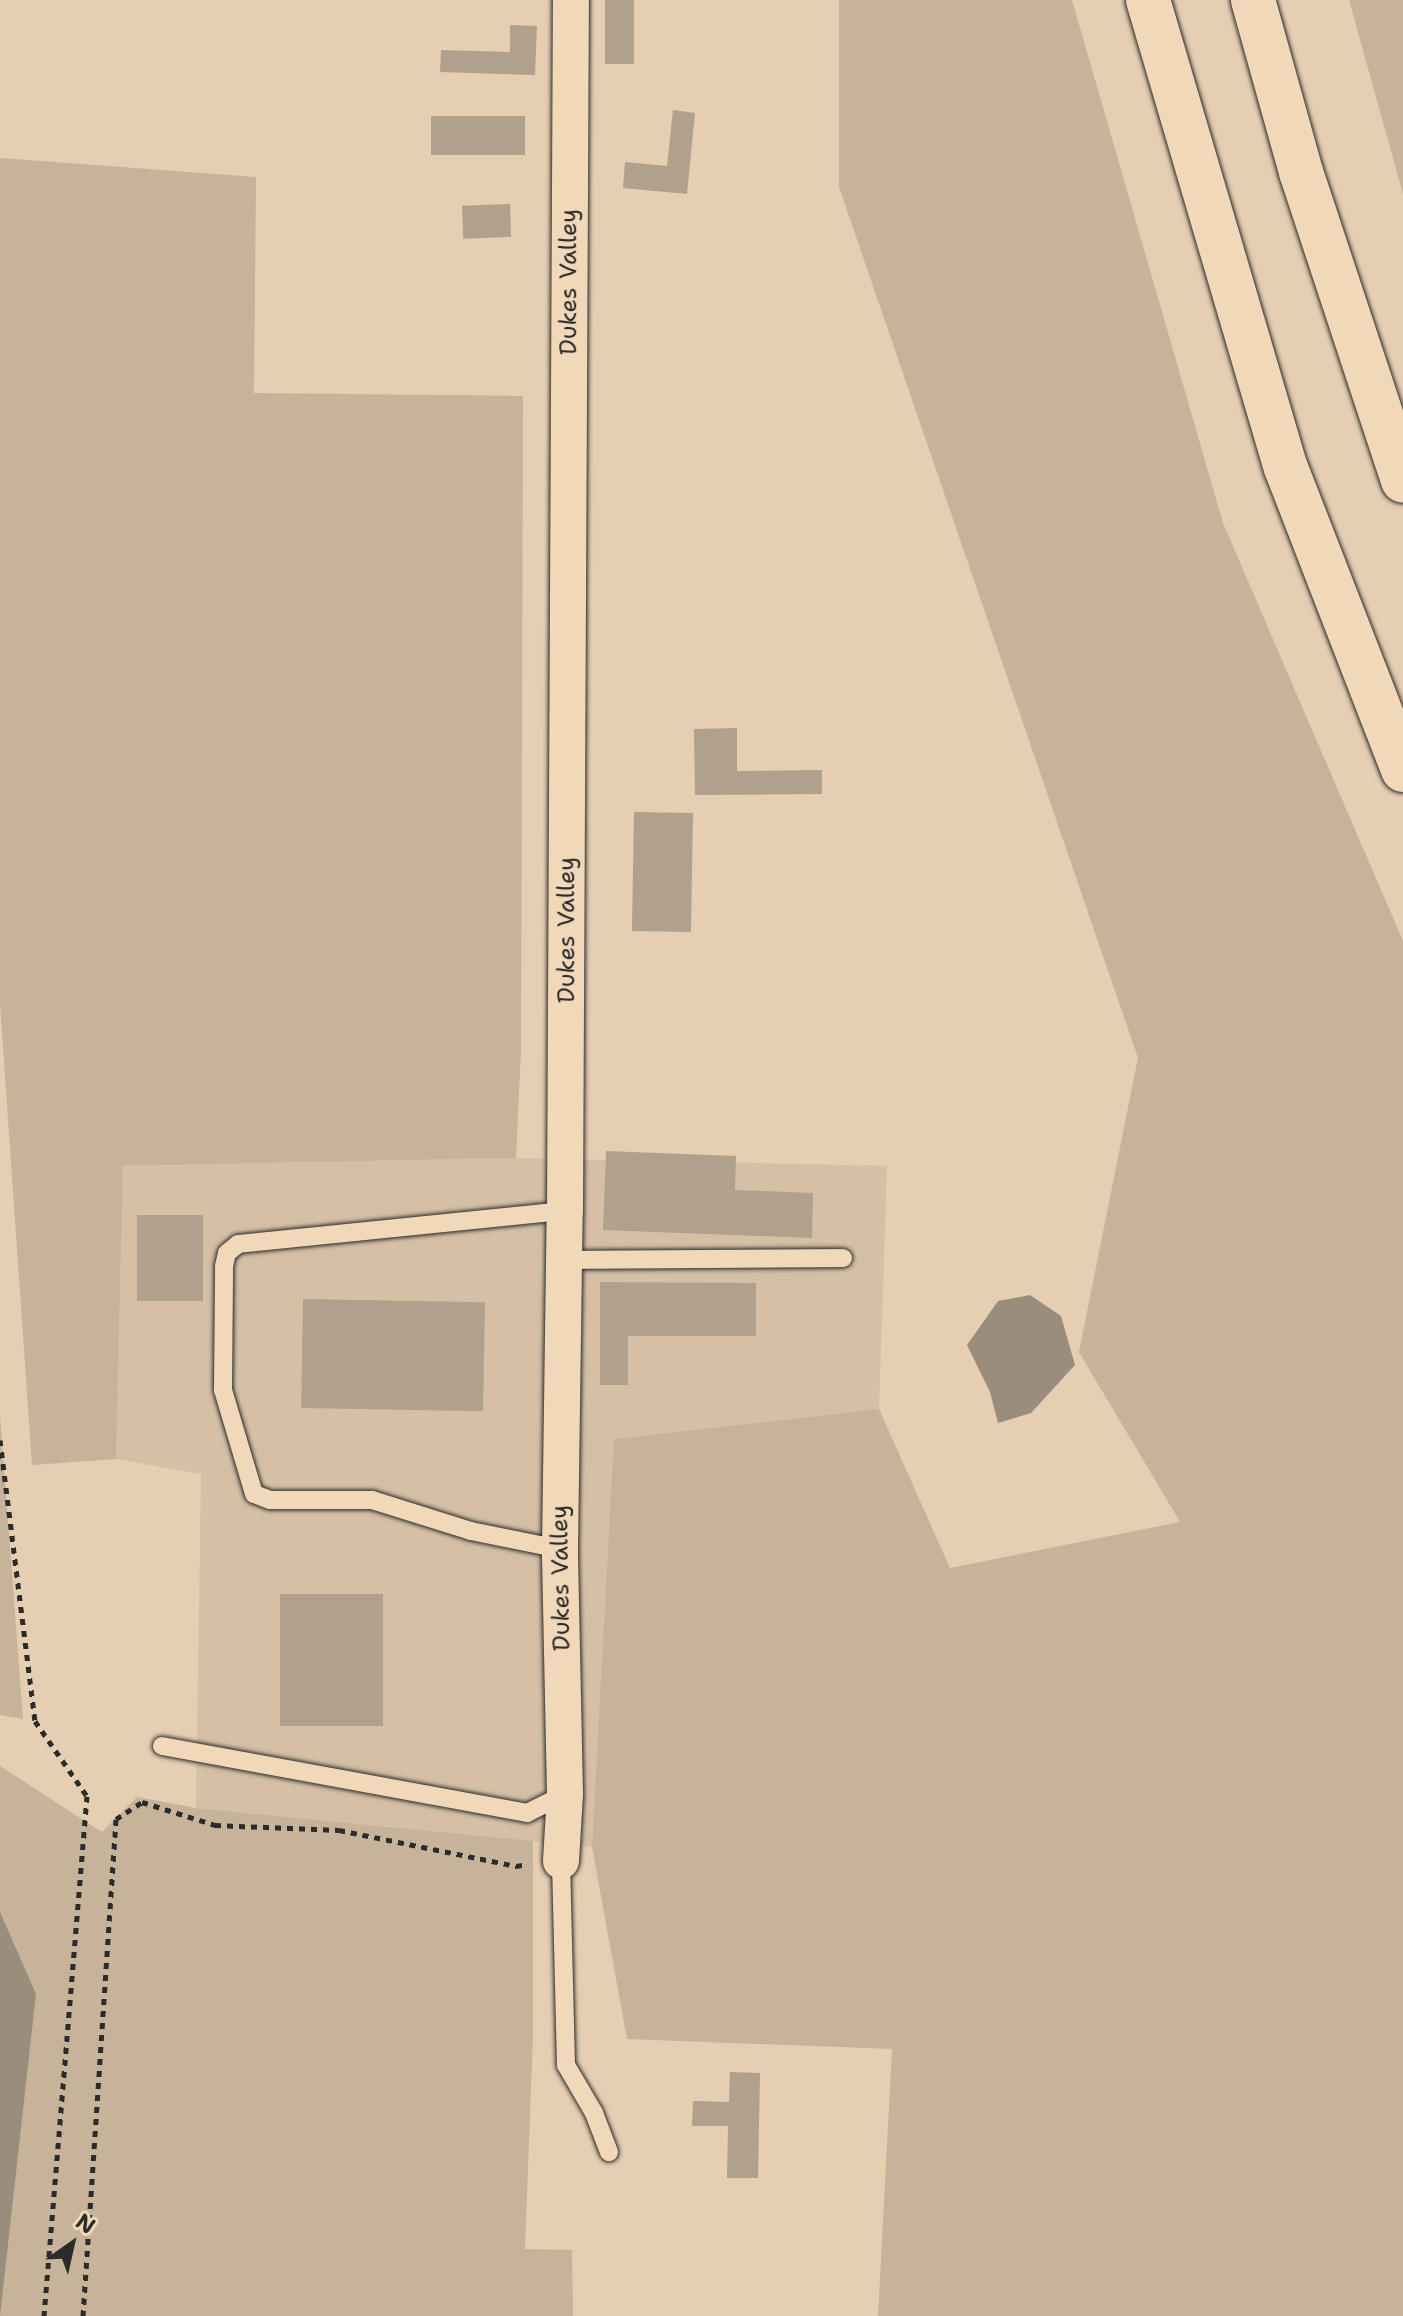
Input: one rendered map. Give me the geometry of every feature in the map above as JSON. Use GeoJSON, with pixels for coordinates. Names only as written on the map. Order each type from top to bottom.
{"type":"FeatureCollection","features":[{"type":"Feature","properties":{"kind":"highway"},"geometry":{"type":"LineString","coordinates":[[1148,0],[1286,468],[1403,770]]}},
{"type":"Feature","properties":{"kind":"highway"},"geometry":{"type":"LineString","coordinates":[[1253,0],[1301,172],[1403,481]]}},
{"type":"Feature","properties":{"kind":"street","name":"Dukes Valley"},"geometry":{"type":"LineString","coordinates":[[561,1861],[565,1794],[560,1549],[565,1260],[571,0]]}},
{"type":"Feature","properties":{"kind":"lane"},"geometry":{"type":"LineString","coordinates":[[560,1549],[471,1531],[372,1500],[270,1500],[254,1494],[223,1390],[224,1266],[227,1253],[238,1244],[565,1211]]}},
{"type":"Feature","properties":{"kind":"lane"},"geometry":{"type":"LineString","coordinates":[[565,1260],[843,1258]]}},
{"type":"Feature","properties":{"kind":"lane"},"geometry":{"type":"LineString","coordinates":[[162,1746],[527,1813],[565,1794]]}},
{"type":"Feature","properties":{"kind":"lane"},"geometry":{"type":"LineString","coordinates":[[561,1861],[566,2065],[594,2113],[609,2152]]}},
{"type":"Feature","properties":{"kind":"path"},"geometry":{"type":"LineString","coordinates":[[0,1440],[35,1721],[87,1796],[44,2316]]}},
{"type":"Feature","properties":{"kind":"path"},"geometry":{"type":"LineString","coordinates":[[83,2316],[116,1819],[142,1802],[215,1825],[339,1830],[516,1866],[561,1861]]}},
{"type":"Feature","properties":{"kind":"shaded area"},"geometry":{"type":"Polygon","coordinates":[[[839,0],[1072,0],[1223,523],[1403,941],[1403,2316],[878,2316],[892,2049],[627,2039],[592,1847],[614,1439],[879,1409],[950,1568],[1180,1522],[1079,1352],[1138,1058],[839,187],[839,0]]]}},
{"type":"Feature","properties":{"kind":"shaded area"},"geometry":{"type":"Polygon","coordinates":[[[1349,0],[1403,0],[1403,194],[1349,0]]]}},
{"type":"Feature","properties":{"kind":"shaded area"},"geometry":{"type":"Polygon","coordinates":[[[0,158],[256,177],[254,393],[523,396],[521,1050],[516,1158],[123,1166],[116,1459],[32,1465],[0,1004],[0,158]]]}},
{"type":"Feature","properties":{"kind":"shaded area"},"geometry":{"type":"Polygon","coordinates":[[[516,1158],[887,1166],[879,1409],[615,1439],[592,1847],[196,1808],[201,1474],[116,1459],[123,1166],[516,1158]]]}},
{"type":"Feature","properties":{"kind":"shaded area"},"geometry":{"type":"Polygon","coordinates":[[[1030,1295],[1061,1316],[1075,1365],[1031,1413],[998,1423],[990,1392],[967,1345],[998,1301],[1030,1295]]]}},
{"type":"Feature","properties":{"kind":"shaded area"},"geometry":{"type":"Polygon","coordinates":[[[0,1415],[23,1719],[0,1715],[0,1415]]]}},
{"type":"Feature","properties":{"kind":"shaded area"},"geometry":{"type":"Polygon","coordinates":[[[0,1766],[102,1832],[137,1797],[196,1808],[533,1841],[533,2036],[525,2249],[572,2250],[573,2316],[0,2316],[0,1766]]]}},
{"type":"Feature","properties":{"kind":"shaded area"},"geometry":{"type":"Polygon","coordinates":[[[0,1912],[36,1994],[0,2316],[0,1912]]]}},
{"type":"Feature","properties":{"kind":"building"},"geometry":{"type":"Polygon","coordinates":[[[605,0],[634,0],[634,64],[605,64],[605,0]]]}},
{"type":"Feature","properties":{"kind":"building"},"geometry":{"type":"Polygon","coordinates":[[[510,25],[537,26],[535,75],[440,72],[441,50],[510,52],[510,25]]]}},
{"type":"Feature","properties":{"kind":"building"},"geometry":{"type":"Polygon","coordinates":[[[673,110],[695,113],[687,194],[623,188],[625,162],[667,166],[673,110]]]}},
{"type":"Feature","properties":{"kind":"building"},"geometry":{"type":"Polygon","coordinates":[[[431,116],[525,116],[525,155],[431,155],[431,116]]]}},
{"type":"Feature","properties":{"kind":"building"},"geometry":{"type":"Polygon","coordinates":[[[510,204],[511,237],[463,239],[462,206],[510,204]]]}},
{"type":"Feature","properties":{"kind":"building"},"geometry":{"type":"Polygon","coordinates":[[[737,728],[737,771],[822,770],[822,794],[695,795],[694,729],[737,728]]]}},
{"type":"Feature","properties":{"kind":"building"},"geometry":{"type":"Polygon","coordinates":[[[634,812],[693,813],[691,932],[632,931],[634,812]]]}},
{"type":"Feature","properties":{"kind":"building"},"geometry":{"type":"Polygon","coordinates":[[[606,1151],[736,1156],[735,1190],[813,1193],[812,1238],[603,1230],[606,1151]]]}},
{"type":"Feature","properties":{"kind":"building"},"geometry":{"type":"Polygon","coordinates":[[[137,1215],[203,1215],[203,1301],[137,1301],[137,1215]]]}},
{"type":"Feature","properties":{"kind":"building"},"geometry":{"type":"Polygon","coordinates":[[[600,1282],[756,1283],[756,1336],[628,1336],[628,1385],[600,1385],[600,1282]]]}},
{"type":"Feature","properties":{"kind":"building"},"geometry":{"type":"Polygon","coordinates":[[[303,1299],[485,1302],[483,1411],[301,1408],[303,1299]]]}},
{"type":"Feature","properties":{"kind":"building"},"geometry":{"type":"Polygon","coordinates":[[[280,1594],[383,1594],[383,1726],[280,1726],[280,1594]]]}},
{"type":"Feature","properties":{"kind":"building"},"geometry":{"type":"Polygon","coordinates":[[[730,2072],[760,2073],[758,2178],[727,2178],[728,2126],[692,2126],[693,2101],[729,2102],[730,2072]]]}}]}
